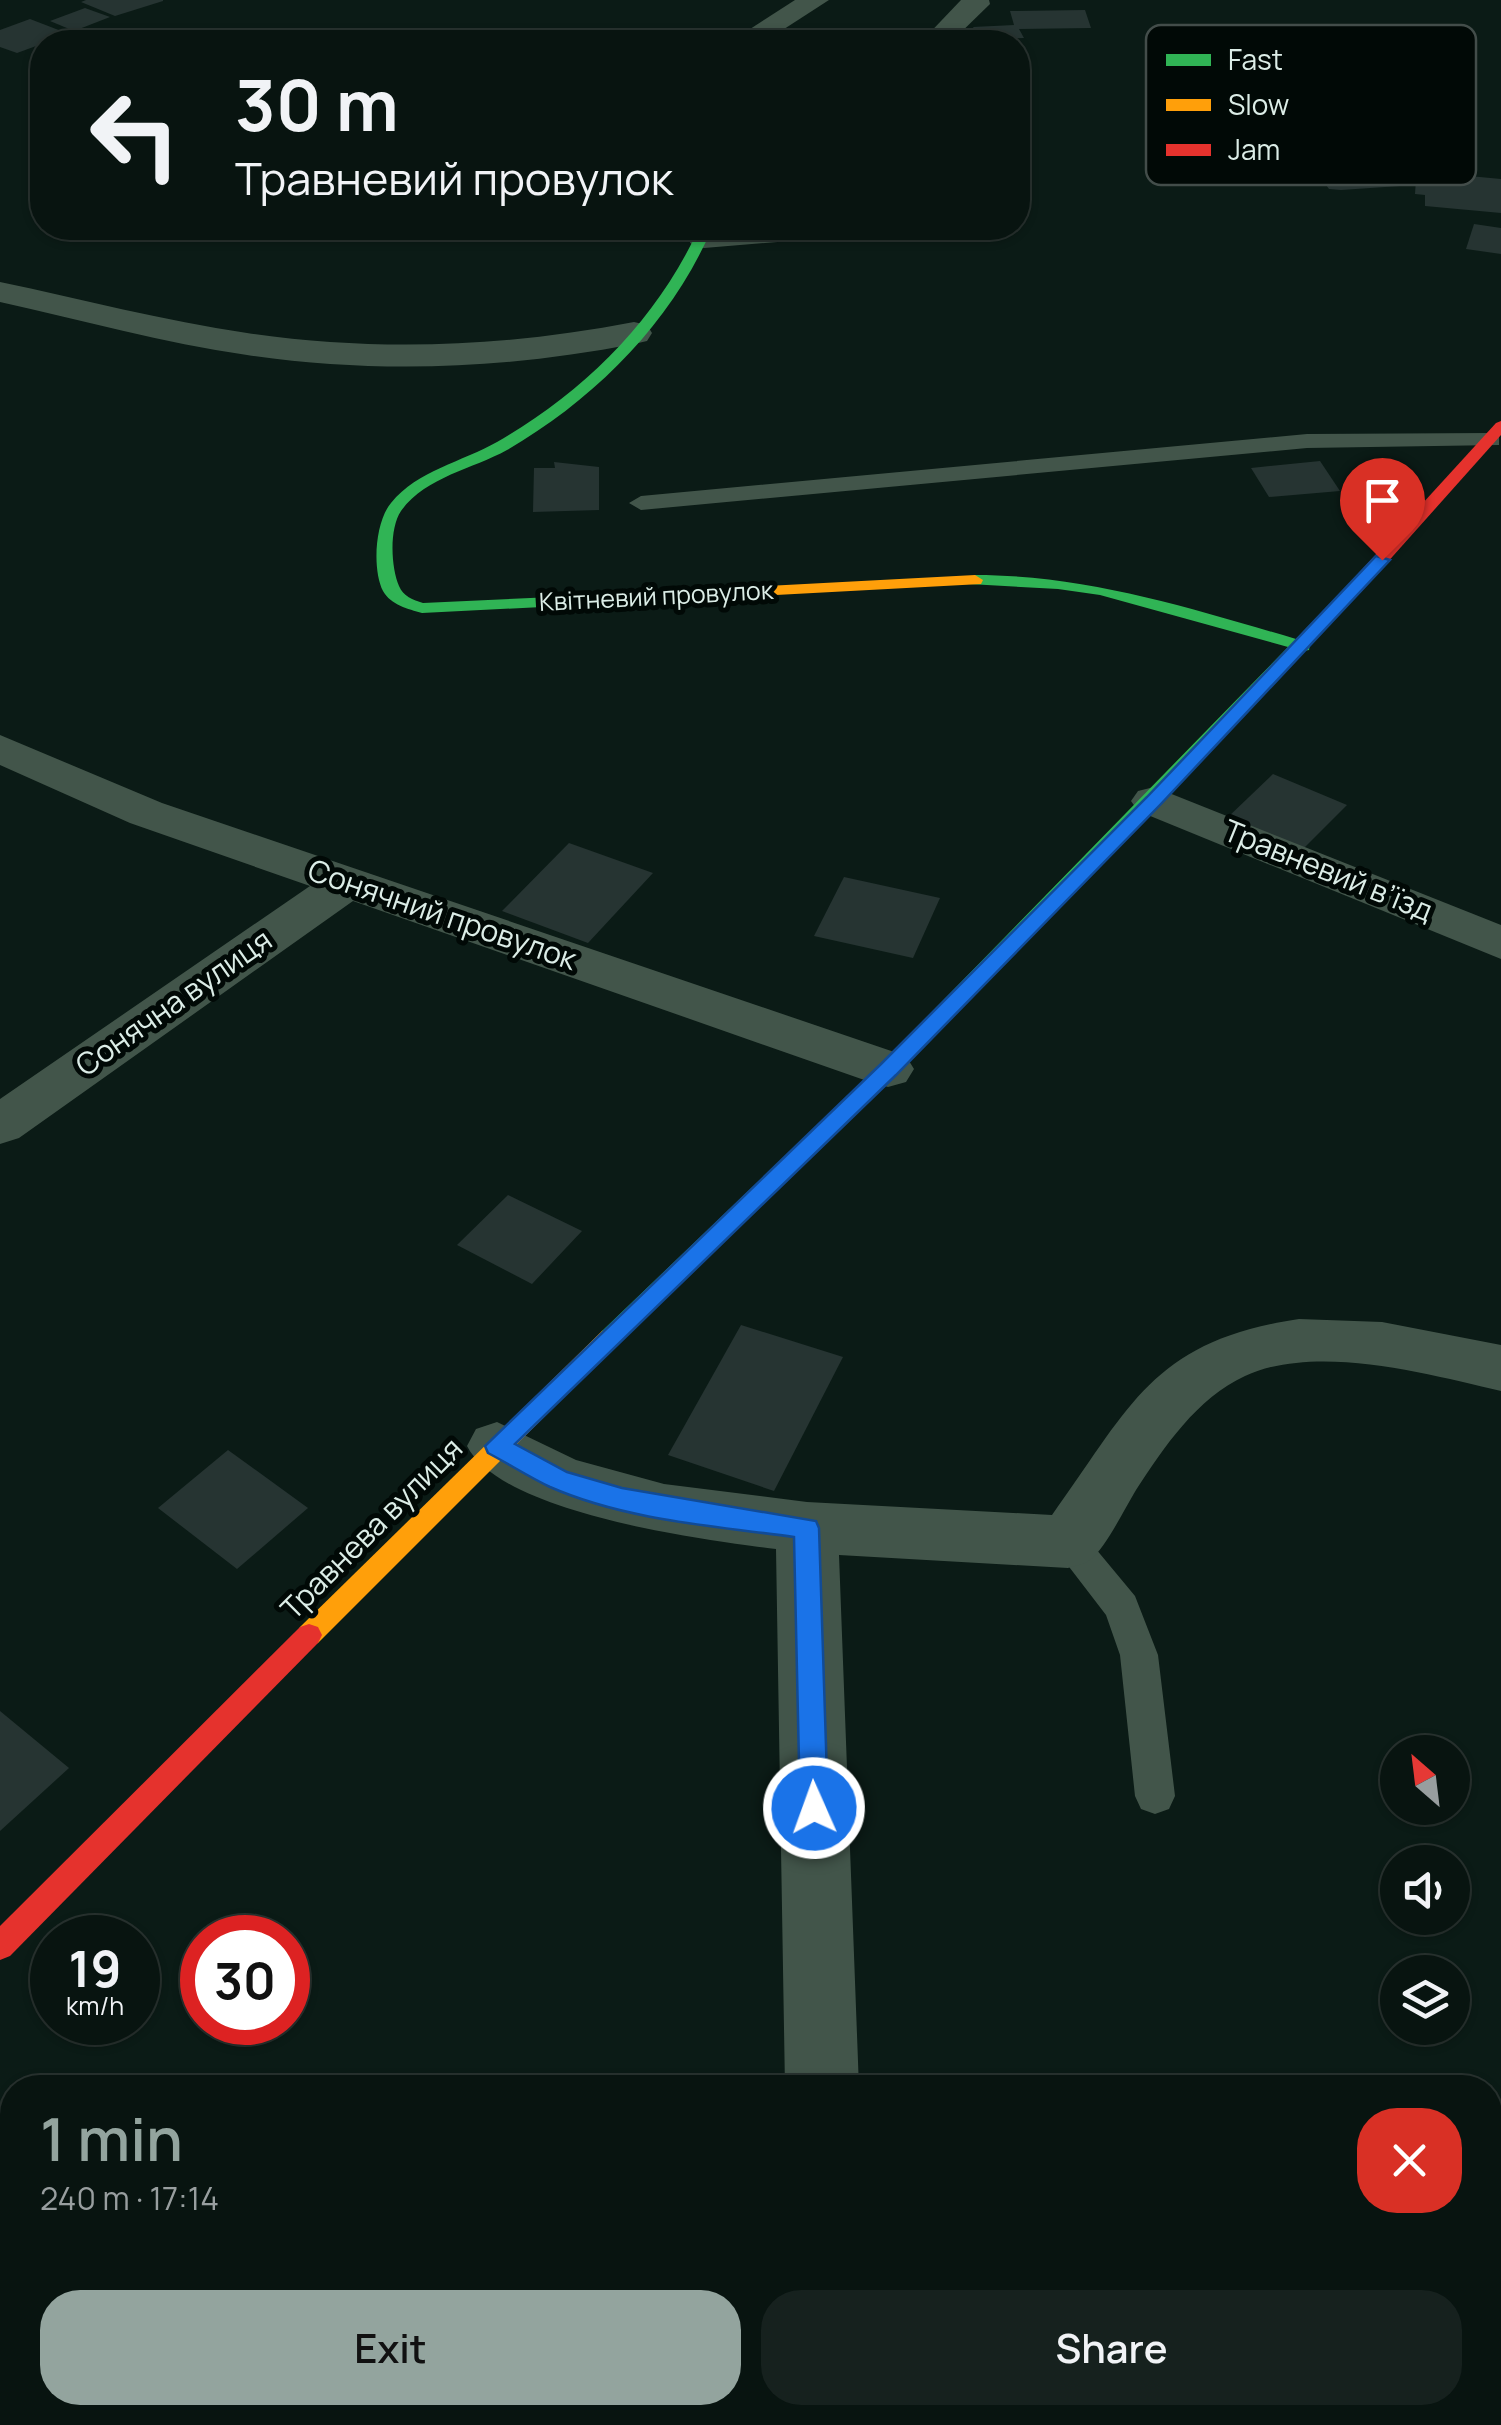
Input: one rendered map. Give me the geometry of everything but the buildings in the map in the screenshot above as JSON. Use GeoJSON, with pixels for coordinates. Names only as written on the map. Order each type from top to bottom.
{"type":"FeatureCollection","features":[{"type":"Feature","properties":{"kind":"street"},"geometry":{"type":"LineString","coordinates":[[764,30],[815,0]]}},
{"type":"Feature","properties":{"kind":"street"},"geometry":{"type":"LineString","coordinates":[[948,30],[976,4],[975,0]]}},
{"type":"Feature","properties":{"kind":"street","name":"Квітневий провулок"},"geometry":{"type":"LineString","coordinates":[[700,240],[662,311],[634,333],[595,376],[528,431],[414,492],[395,508],[386,525],[391,590],[396,598],[420,608],[436,608],[1013,578],[1110,590],[1303,646]]}},
{"type":"Feature","properties":{"kind":"street"},"geometry":{"type":"LineString","coordinates":[[0,292],[246,344],[326,352],[410,356],[494,353],[586,344],[634,333]]}},
{"type":"Feature","properties":{"kind":"street","name":"Травнева вулиця"},"geometry":{"type":"LineString","coordinates":[[0,1946],[497,1446],[888,1070],[1154,801],[1303,646],[1496,433]]}},
{"type":"Feature","properties":{"kind":"street","name":"Сонячний провулок"},"geometry":{"type":"LineString","coordinates":[[0,748],[146,813],[888,1070]]}},
{"type":"Feature","properties":{"kind":"street","name":"Травневий в’їзд"},"geometry":{"type":"LineString","coordinates":[[1154,801],[1496,933]]}},
{"type":"Feature","properties":{"kind":"street","name":"Сонячна вулиця"},"geometry":{"type":"LineString","coordinates":[[0,1124],[348,882]]}},
{"type":"Feature","properties":{"kind":"street"},"geometry":{"type":"LineString","coordinates":[[497,1446],[560,1480],[664,1509],[806,1528],[1068,1542],[1148,1428],[1190,1381],[1247,1349],[1308,1342],[1375,1341],[1501,1368]]}},
{"type":"Feature","properties":{"kind":"street"},"geometry":{"type":"LineString","coordinates":[[806,1528],[822,2075]]}},
{"type":"Feature","properties":{"kind":"lane"},"geometry":{"type":"LineString","coordinates":[[641,503],[1308,441],[1496,433]]}},
{"type":"Feature","properties":{"kind":"lane"},"geometry":{"type":"LineString","coordinates":[[1068,1542],[1122,1607],[1139,1654],[1155,1796]]}},
{"type":"Feature","properties":{"kind":"traffic: fast"},"geometry":{"type":"LineString","coordinates":[[575,601],[422,608],[405,603],[391,590],[386,548],[390,517],[417,487],[530,429],[592,381],[672,292],[700,240]]}},
{"type":"Feature","properties":{"kind":"traffic: fast"},"geometry":{"type":"LineString","coordinates":[[975,580],[1017,580],[1100,590],[1303,646]]}},
{"type":"Feature","properties":{"kind":"traffic: fast"},"geometry":{"type":"LineString","coordinates":[[610,1337],[888,1069],[1354,589]]}},
{"type":"Feature","properties":{"kind":"traffic: slow"},"geometry":{"type":"LineString","coordinates":[[575,601],[975,580]]}},
{"type":"Feature","properties":{"kind":"traffic: slow"},"geometry":{"type":"LineString","coordinates":[[309,1635],[610,1337]]}},
{"type":"Feature","properties":{"kind":"traffic: jam"},"geometry":{"type":"LineString","coordinates":[[1354,589],[1501,426]]}},
{"type":"Feature","properties":{"kind":"traffic: jam"},"geometry":{"type":"LineString","coordinates":[[0,1946],[309,1635]]}},
{"type":"Feature","properties":{"kind":"route"},"geometry":{"type":"LineString","coordinates":[[814,1808],[806,1528],[664,1509],[622,1498],[560,1480],[497,1446],[888,1070],[1154,801],[1382,560]]}}]}
